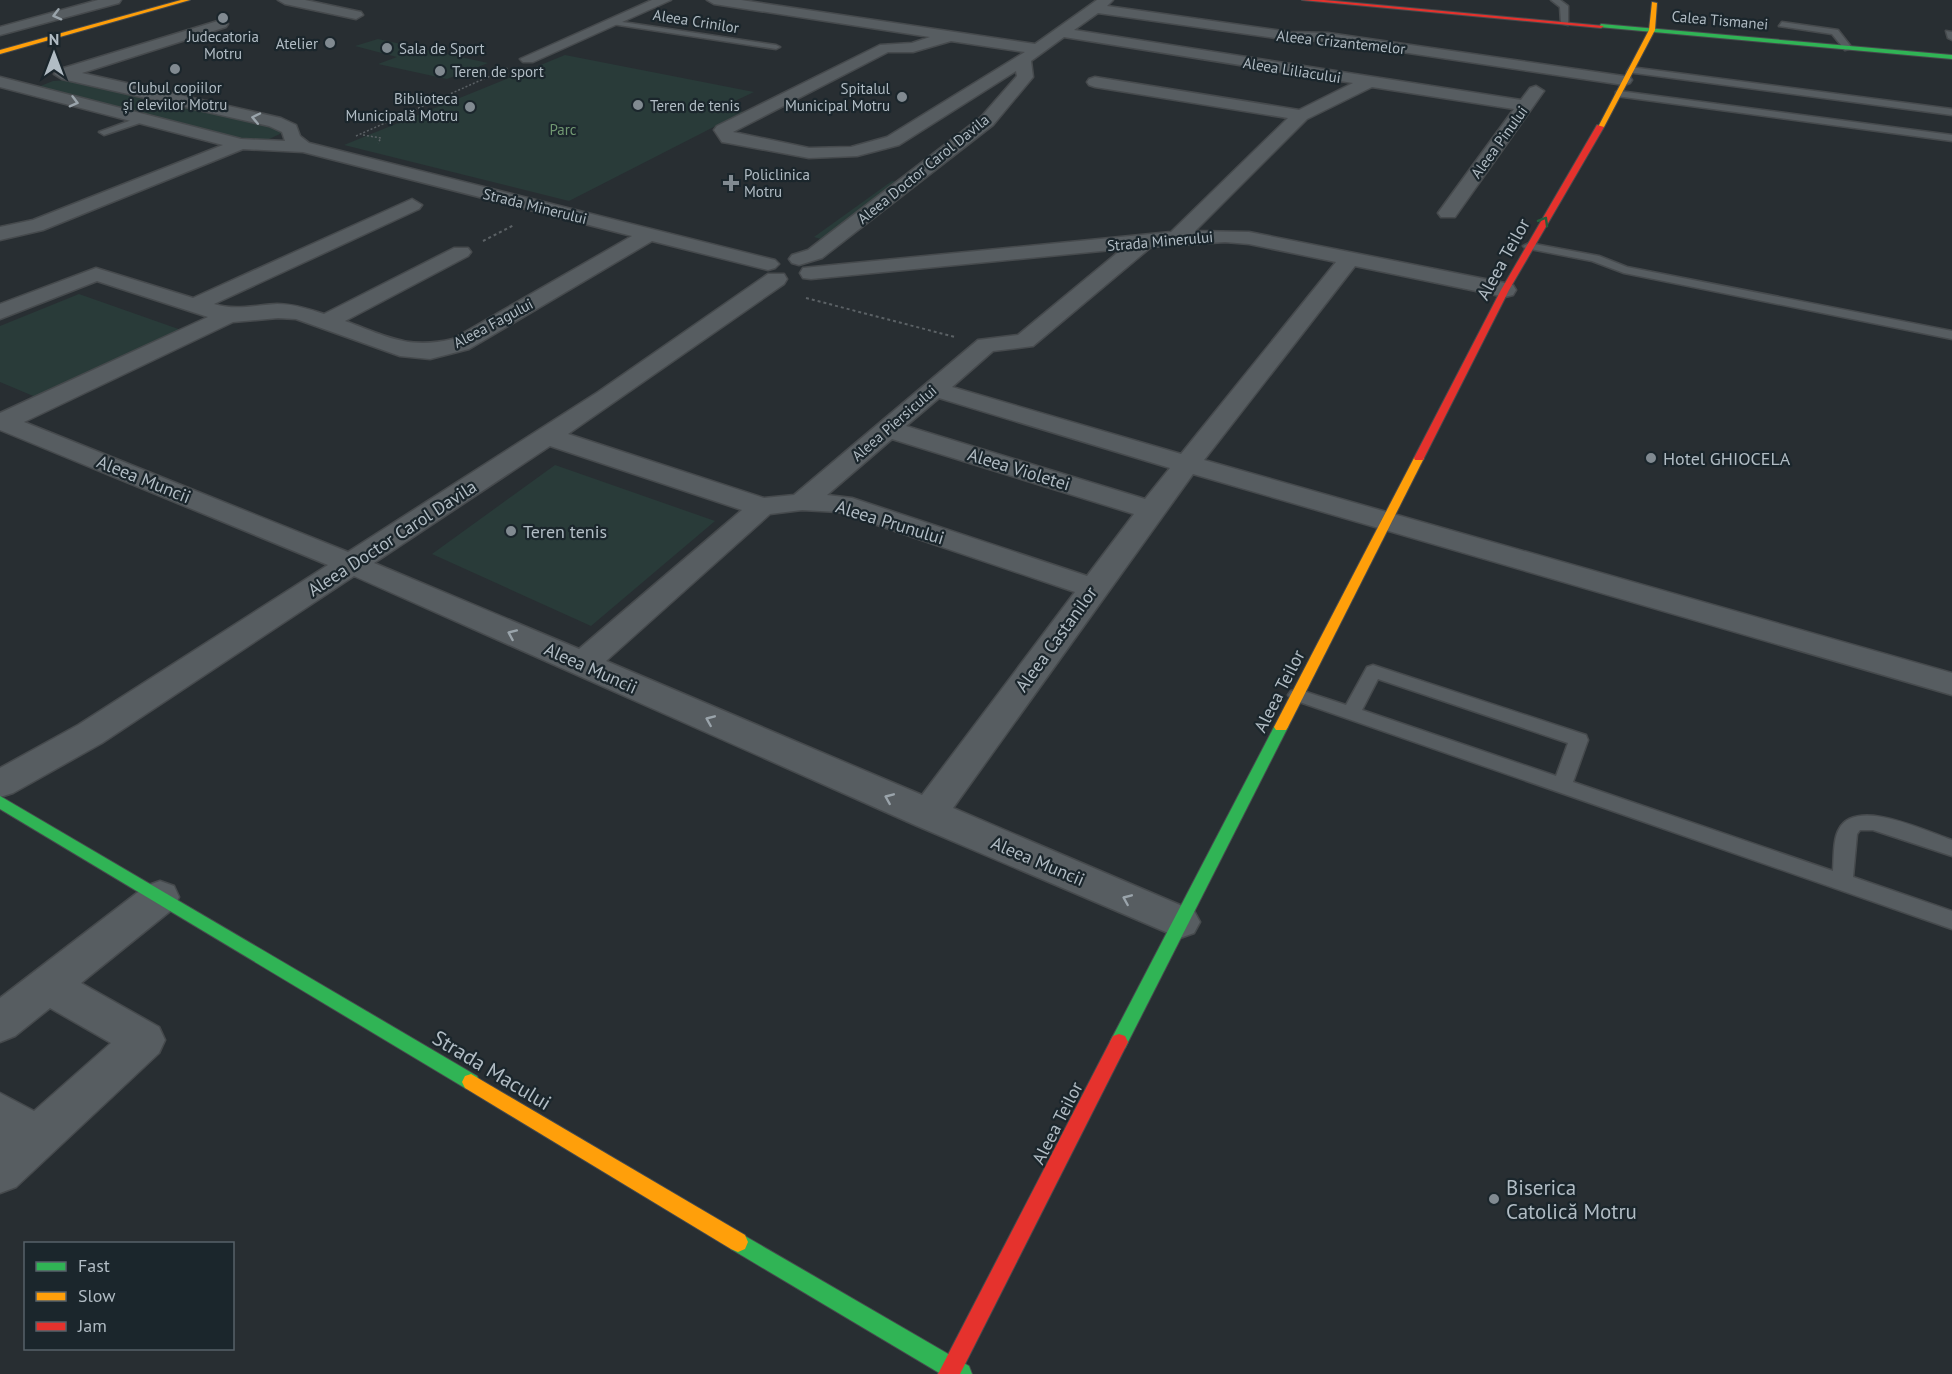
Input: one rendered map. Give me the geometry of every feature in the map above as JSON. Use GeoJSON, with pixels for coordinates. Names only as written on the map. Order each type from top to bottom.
{"type":"FeatureCollection","features":[{"type":"Feature","properties":{"kind":"street"},"geometry":{"type":"LineString","coordinates":[[0,31],[114,0]]}},
{"type":"Feature","properties":{"kind":"street"},"geometry":{"type":"LineString","coordinates":[[0,44],[160,0]]}},
{"type":"Feature","properties":{"kind":"street"},"geometry":{"type":"LineString","coordinates":[[0,52],[187,0]]}},
{"type":"Feature","properties":{"kind":"street"},"geometry":{"type":"LineString","coordinates":[[285,0],[356,15]]}},
{"type":"Feature","properties":{"kind":"street"},"geometry":{"type":"LineString","coordinates":[[528,59],[664,0]]}},
{"type":"Feature","properties":{"kind":"street"},"geometry":{"type":"LineString","coordinates":[[714,0],[951,36],[1030,55]]}},
{"type":"Feature","properties":{"kind":"street","name":"Calea Tismanei"},"geometry":{"type":"LineString","coordinates":[[1305,0],[1952,57]]}},
{"type":"Feature","properties":{"kind":"street"},"geometry":{"type":"LineString","coordinates":[[1652,30],[1654,3]]}},
{"type":"Feature","properties":{"kind":"street","name":"Aleea Doctor Carol Davila"},"geometry":{"type":"LineString","coordinates":[[951,36],[913,47],[885,48],[723,130],[728,138],[809,153],[851,152],[894,141],[1030,55],[1100,4]]}},
{"type":"Feature","properties":{"kind":"street","name":"Aleea Crizantemelor"},"geometry":{"type":"LineString","coordinates":[[1100,4],[1290,36],[1328,37],[1624,81]]}},
{"type":"Feature","properties":{"kind":"street"},"geometry":{"type":"LineString","coordinates":[[7,86],[63,74],[221,24]]}},
{"type":"Feature","properties":{"kind":"street","name":"Aleea Teilor"},"geometry":{"type":"LineString","coordinates":[[954,1372],[1180,922],[1504,290],[1652,30]]}},
{"type":"Feature","properties":{"kind":"street","name":"Aleea Liliacului"},"geometry":{"type":"LineString","coordinates":[[1059,32],[1525,106]]}},
{"type":"Feature","properties":{"kind":"street","name":"Aleea Doctor Carol Davila"},"geometry":{"type":"LineString","coordinates":[[805,266],[820,250],[987,121],[1025,77],[1030,55]]}},
{"type":"Feature","properties":{"kind":"street","name":"Aleea Pinului"},"geometry":{"type":"LineString","coordinates":[[1448,213],[1551,70]]}},
{"type":"Feature","properties":{"kind":"street"},"geometry":{"type":"LineString","coordinates":[[63,74],[275,122],[290,129],[292,138],[303,147]]}},
{"type":"Feature","properties":{"kind":"street"},"geometry":{"type":"LineString","coordinates":[[1095,82],[1300,115]]}},
{"type":"Feature","properties":{"kind":"street"},"geometry":{"type":"LineString","coordinates":[[1177,238],[1300,115],[1369,82]]}},
{"type":"Feature","properties":{"kind":"street","name":"Strada Minerului"},"geometry":{"type":"LineString","coordinates":[[7,86],[241,144],[303,147],[648,235],[772,272]]}},
{"type":"Feature","properties":{"kind":"street"},"geometry":{"type":"LineString","coordinates":[[0,234],[20,227],[36,226],[241,144]]}},
{"type":"Feature","properties":{"kind":"street"},"geometry":{"type":"LineString","coordinates":[[195,306],[412,205]]}},
{"type":"Feature","properties":{"kind":"street","name":"Aleea Fagului"},"geometry":{"type":"LineString","coordinates":[[228,316],[278,311],[299,313],[408,351],[430,352],[462,344],[648,235]]}},
{"type":"Feature","properties":{"kind":"street","name":"Strada Minerului"},"geometry":{"type":"LineString","coordinates":[[805,266],[1225,236],[1249,238],[1504,290]]}},
{"type":"Feature","properties":{"kind":"street","name":"Aleea Piersicului"},"geometry":{"type":"LineString","coordinates":[[802,502],[986,345],[1025,341],[1145,241]]}},
{"type":"Feature","properties":{"kind":"street"},"geometry":{"type":"LineString","coordinates":[[326,322],[461,252]]}},
{"type":"Feature","properties":{"kind":"street","name":"Aleea Castanilor"},"geometry":{"type":"LineString","coordinates":[[928,815],[1151,510],[1350,258]]}},
{"type":"Feature","properties":{"kind":"street"},"geometry":{"type":"LineString","coordinates":[[772,272],[786,259],[805,266]]}},
{"type":"Feature","properties":{"kind":"street","name":"Aleea Doctor Carol Davila"},"geometry":{"type":"LineString","coordinates":[[0,784],[90,734],[547,436],[772,272]]}},
{"type":"Feature","properties":{"kind":"street"},"geometry":{"type":"LineString","coordinates":[[0,312],[96,274],[228,316]]}},
{"type":"Feature","properties":{"kind":"street"},"geometry":{"type":"LineString","coordinates":[[2,422],[228,316]]}},
{"type":"Feature","properties":{"kind":"street"},"geometry":{"type":"LineString","coordinates":[[934,389],[1952,684]]}},
{"type":"Feature","properties":{"kind":"street","name":"Aleea Muncii"},"geometry":{"type":"LineString","coordinates":[[2,422],[352,564],[1180,922]]}},
{"type":"Feature","properties":{"kind":"street","name":"Aleea Violetei"},"geometry":{"type":"LineString","coordinates":[[888,429],[1151,510]]}},
{"type":"Feature","properties":{"kind":"street","name":"Aleea Prunului"},"geometry":{"type":"LineString","coordinates":[[547,436],[762,507],[802,502],[842,504],[1093,588]]}},
{"type":"Feature","properties":{"kind":"street"},"geometry":{"type":"LineString","coordinates":[[582,664],[762,507]]}},
{"type":"Feature","properties":{"kind":"street","name":"Strada Macului"},"geometry":{"type":"LineString","coordinates":[[0,802],[954,1372]]}},
{"type":"Feature","properties":{"kind":"street"},"geometry":{"type":"LineString","coordinates":[[0,1023],[160,897]]}},
{"type":"Feature","properties":{"kind":"street"},"geometry":{"type":"LineString","coordinates":[[0,1171],[144,1040],[48,985]]}},
{"type":"Feature","properties":{"kind":"street"},"geometry":{"type":"LineString","coordinates":[[0,1114],[36,1138]]}},
{"type":"Feature","properties":{"kind":"lane"},"geometry":{"type":"LineString","coordinates":[[1555,0],[1564,6],[1565,22]]}},
{"type":"Feature","properties":{"kind":"lane","name":"Aleea Crinilor"},"geometry":{"type":"LineString","coordinates":[[612,22],[776,47]]}},
{"type":"Feature","properties":{"kind":"lane"},"geometry":{"type":"LineString","coordinates":[[1782,24],[1835,32],[1848,48]]}},
{"type":"Feature","properties":{"kind":"lane"},"geometry":{"type":"LineString","coordinates":[[1624,81],[1952,112]]}},
{"type":"Feature","properties":{"kind":"lane"},"geometry":{"type":"LineString","coordinates":[[1624,81],[1952,138]]}},
{"type":"Feature","properties":{"kind":"lane"},"geometry":{"type":"LineString","coordinates":[[104,132],[140,120]]}},
{"type":"Feature","properties":{"kind":"lane"},"geometry":{"type":"LineString","coordinates":[[1529,246],[1595,258],[1623,270],[1952,335]]}},
{"type":"Feature","properties":{"kind":"lane"},"geometry":{"type":"LineString","coordinates":[[1351,713],[1372,671],[1579,740],[1563,786]]}},
{"type":"Feature","properties":{"kind":"lane"},"geometry":{"type":"LineString","coordinates":[[1297,695],[1952,920]]}},
{"type":"Feature","properties":{"kind":"lane"},"geometry":{"type":"LineString","coordinates":[[1842,882],[1847,832],[1855,823],[1872,822],[1952,848]]}},
{"type":"Feature","properties":{"kind":"path"},"geometry":{"type":"LineString","coordinates":[[323,152],[528,59]]}},
{"type":"Feature","properties":{"kind":"path"},"geometry":{"type":"LineString","coordinates":[[461,252],[518,223]]}},
{"type":"Feature","properties":{"kind":"green space","name":"Teren de sport"},"geometry":{"type":"Polygon","coordinates":[[[378,39],[488,63],[447,79],[378,64],[397,57],[355,46],[378,39]]]}},
{"type":"Feature","properties":{"kind":"green space","name":"Parc"},"geometry":{"type":"Polygon","coordinates":[[[565,55],[754,92],[722,107],[743,112],[569,201],[344,145],[565,55]]]}},
{"type":"Feature","properties":{"kind":"green space"},"geometry":{"type":"Polygon","coordinates":[[[69,80],[281,128],[282,133],[269,139],[248,141],[38,87],[53,81],[69,80]]]}},
{"type":"Feature","properties":{"kind":"green space"},"geometry":{"type":"Polygon","coordinates":[[[892,181],[901,182],[824,240],[814,237],[892,181]]]}},
{"type":"Feature","properties":{"kind":"green space"},"geometry":{"type":"Polygon","coordinates":[[[79,294],[184,331],[38,398],[0,382],[0,326],[79,294]]]}},
{"type":"Feature","properties":{"kind":"green space"},"geometry":{"type":"Polygon","coordinates":[[[555,465],[715,521],[591,626],[432,554],[555,465]]]}},
{"type":"Feature","properties":{"kind":"traffic: fast"},"geometry":{"type":"LineString","coordinates":[[1601,26],[1952,57]]}},
{"type":"Feature","properties":{"kind":"traffic: fast"},"geometry":{"type":"LineString","coordinates":[[1119,1042],[1281,727]]}},
{"type":"Feature","properties":{"kind":"traffic: fast"},"geometry":{"type":"LineString","coordinates":[[0,802],[471,1082]]}},
{"type":"Feature","properties":{"kind":"traffic: fast"},"geometry":{"type":"LineString","coordinates":[[738,1242],[961,1374]]}},
{"type":"Feature","properties":{"kind":"traffic: slow"},"geometry":{"type":"LineString","coordinates":[[0,52],[187,0]]}},
{"type":"Feature","properties":{"kind":"traffic: slow"},"geometry":{"type":"LineString","coordinates":[[1600,127],[1652,30],[1654,3]]}},
{"type":"Feature","properties":{"kind":"traffic: slow"},"geometry":{"type":"LineString","coordinates":[[1281,727],[1419,458]]}},
{"type":"Feature","properties":{"kind":"traffic: slow"},"geometry":{"type":"LineString","coordinates":[[471,1082],[738,1242]]}},
{"type":"Feature","properties":{"kind":"traffic: jam"},"geometry":{"type":"LineString","coordinates":[[1305,0],[1601,26]]}},
{"type":"Feature","properties":{"kind":"traffic: jam"},"geometry":{"type":"LineString","coordinates":[[1419,458],[1505,290],[1600,127]]}},
{"type":"Feature","properties":{"kind":"traffic: jam"},"geometry":{"type":"LineString","coordinates":[[949,1374],[1119,1042]]}},
{"type":"Feature","properties":{"kind":"place","name":"Judecatoria Motru"},"geometry":{"type":"Point","coordinates":[223,18]}},
{"type":"Feature","properties":{"kind":"place","name":"Atelier"},"geometry":{"type":"Point","coordinates":[330,43]}},
{"type":"Feature","properties":{"kind":"place","name":"Sala de Sport"},"geometry":{"type":"Point","coordinates":[387,48]}},
{"type":"Feature","properties":{"kind":"place","name":"Clubul copiilor și elevilor Motru"},"geometry":{"type":"Point","coordinates":[175,69]}},
{"type":"Feature","properties":{"kind":"place","name":"Teren de sport"},"geometry":{"type":"Point","coordinates":[440,71]}},
{"type":"Feature","properties":{"kind":"place","name":"Spitalul Municipal Motru"},"geometry":{"type":"Point","coordinates":[902,97]}},
{"type":"Feature","properties":{"kind":"place","name":"Teren de tenis"},"geometry":{"type":"Point","coordinates":[638,105]}},
{"type":"Feature","properties":{"kind":"place","name":"Biblioteca Municipală Motru"},"geometry":{"type":"Point","coordinates":[470,107]}},
{"type":"Feature","properties":{"kind":"place","name":"Policlinica Motru"},"geometry":{"type":"Point","coordinates":[731,183]}},
{"type":"Feature","properties":{"kind":"place","name":"Hotel GHIOCELA"},"geometry":{"type":"Point","coordinates":[1651,458]}},
{"type":"Feature","properties":{"kind":"place","name":"Teren tenis"},"geometry":{"type":"Point","coordinates":[511,531]}},
{"type":"Feature","properties":{"kind":"place","name":"Biserica Catolică Motru"},"geometry":{"type":"Point","coordinates":[1494,1199]}}]}
